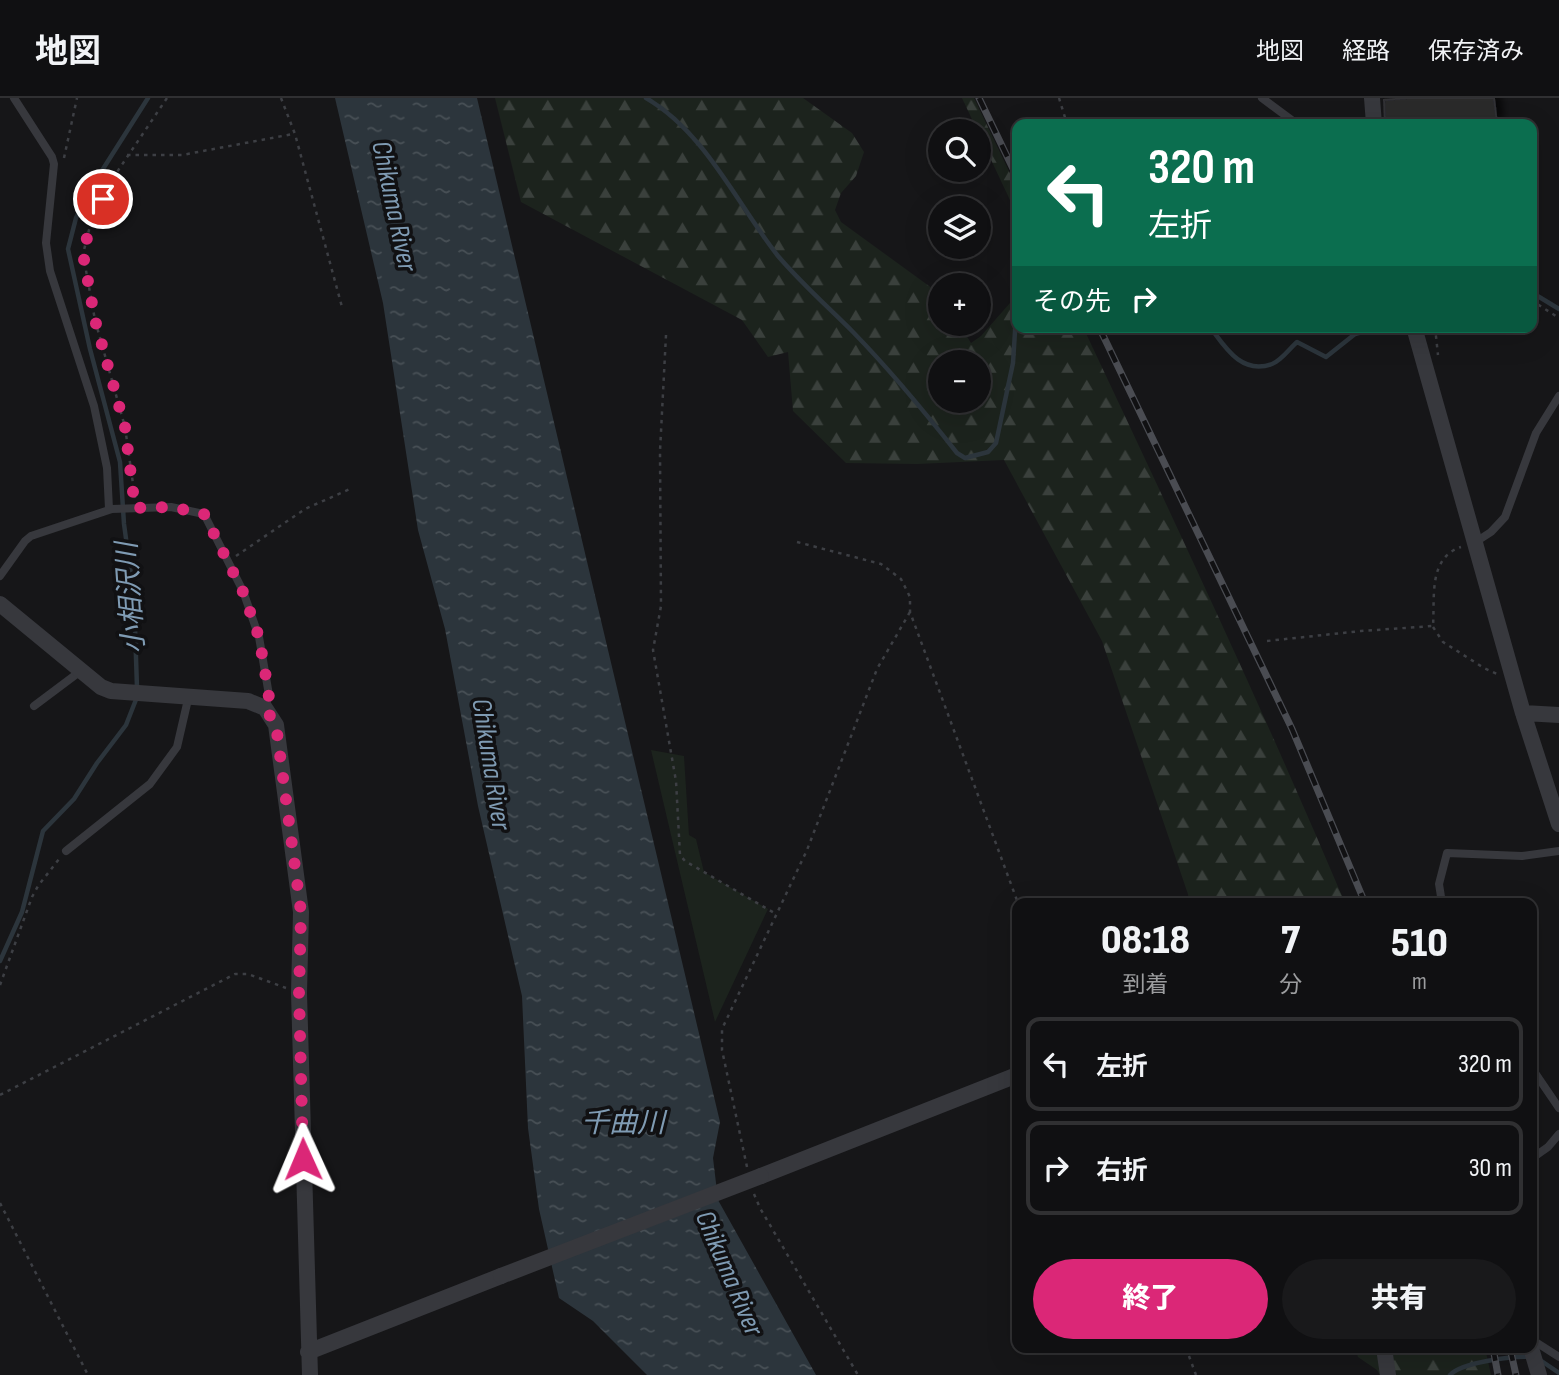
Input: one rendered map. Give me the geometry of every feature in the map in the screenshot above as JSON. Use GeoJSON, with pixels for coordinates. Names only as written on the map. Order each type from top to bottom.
{"type":"FeatureCollection","features":[{"type":"Feature","properties":{"kind":"street"},"geometry":{"type":"LineString","coordinates":[[1372,98],[1374,119]]}},
{"type":"Feature","properties":{"kind":"street"},"geometry":{"type":"LineString","coordinates":[[1416,333],[1522,713],[1559,824]]}},
{"type":"Feature","properties":{"kind":"street"},"geometry":{"type":"LineString","coordinates":[[0,604],[101,687],[111,691],[237,698],[265,708],[276,725],[301,912],[299,993],[310,1375]]}},
{"type":"Feature","properties":{"kind":"street"},"geometry":{"type":"LineString","coordinates":[[1522,713],[1559,715]]}},
{"type":"Feature","properties":{"kind":"street"},"geometry":{"type":"LineString","coordinates":[[308,1352],[1012,1076]]}},
{"type":"Feature","properties":{"kind":"street"},"geometry":{"type":"LineString","coordinates":[[1385,1353],[1388,1375]]}},
{"type":"Feature","properties":{"kind":"lane"},"geometry":{"type":"LineString","coordinates":[[14,98],[52,157],[54,171],[46,243],[50,271],[70,325],[94,406],[107,468],[111,509]]}},
{"type":"Feature","properties":{"kind":"lane"},"geometry":{"type":"LineString","coordinates":[[1262,98],[1290,119]]}},
{"type":"Feature","properties":{"kind":"lane"},"geometry":{"type":"LineString","coordinates":[[1474,543],[1491,532],[1505,517],[1536,433],[1559,396]]}},
{"type":"Feature","properties":{"kind":"lane"},"geometry":{"type":"LineString","coordinates":[[0,576],[31,536],[111,509],[171,507],[204,514],[243,592],[259,637],[269,695],[265,708]]}},
{"type":"Feature","properties":{"kind":"lane"},"geometry":{"type":"LineString","coordinates":[[34,706],[82,670]]}},
{"type":"Feature","properties":{"kind":"lane"},"geometry":{"type":"LineString","coordinates":[[66,851],[150,784],[177,747],[189,695]]}},
{"type":"Feature","properties":{"kind":"lane"},"geometry":{"type":"LineString","coordinates":[[1440,898],[1439,884],[1447,853],[1522,856],[1559,850]]}},
{"type":"Feature","properties":{"kind":"lane"},"geometry":{"type":"LineString","coordinates":[[1537,1076],[1559,1108]]}},
{"type":"Feature","properties":{"kind":"lane"},"geometry":{"type":"LineString","coordinates":[[1537,1154],[1548,1147],[1559,1134]]}},
{"type":"Feature","properties":{"kind":"lane"},"geometry":{"type":"LineString","coordinates":[[1534,1355],[1559,1357]]}},
{"type":"Feature","properties":{"kind":"path"},"geometry":{"type":"LineString","coordinates":[[54,171],[64,159],[77,98]]}},
{"type":"Feature","properties":{"kind":"path"},"geometry":{"type":"LineString","coordinates":[[133,508],[125,427],[95,320],[83,254],[91,222],[127,155],[167,98]]}},
{"type":"Feature","properties":{"kind":"path"},"geometry":{"type":"LineString","coordinates":[[281,98],[295,134],[342,307]]}},
{"type":"Feature","properties":{"kind":"path"},"geometry":{"type":"LineString","coordinates":[[1059,98],[1065,119]]}},
{"type":"Feature","properties":{"kind":"path"},"geometry":{"type":"LineString","coordinates":[[127,155],[182,155],[295,134]]}},
{"type":"Feature","properties":{"kind":"path"},"geometry":{"type":"LineString","coordinates":[[1537,304],[1559,317]]}},
{"type":"Feature","properties":{"kind":"path"},"geometry":{"type":"LineString","coordinates":[[1436,333],[1439,359]]}},
{"type":"Feature","properties":{"kind":"path"},"geometry":{"type":"LineString","coordinates":[[666,335],[660,451],[661,606],[653,650],[676,781],[680,855],[685,861],[776,914]]}},
{"type":"Feature","properties":{"kind":"path"},"geometry":{"type":"LineString","coordinates":[[227,562],[305,509],[350,489]]}},
{"type":"Feature","properties":{"kind":"path"},"geometry":{"type":"LineString","coordinates":[[797,542],[881,564],[901,579],[910,597],[910,612],[1016,898]]}},
{"type":"Feature","properties":{"kind":"path"},"geometry":{"type":"LineString","coordinates":[[1474,543],[1449,551],[1437,566],[1433,626],[1443,642],[1484,668],[1513,680]]}},
{"type":"Feature","properties":{"kind":"path"},"geometry":{"type":"LineString","coordinates":[[858,1375],[760,1208],[722,1050],[722,1029],[807,850],[877,669],[910,612]]}},
{"type":"Feature","properties":{"kind":"path"},"geometry":{"type":"LineString","coordinates":[[1267,641],[1433,626]]}},
{"type":"Feature","properties":{"kind":"path"},"geometry":{"type":"LineString","coordinates":[[0,985],[38,886],[66,851]]}},
{"type":"Feature","properties":{"kind":"path"},"geometry":{"type":"LineString","coordinates":[[0,1095],[234,974],[248,974],[299,993]]}},
{"type":"Feature","properties":{"kind":"path"},"geometry":{"type":"LineString","coordinates":[[0,1203],[88,1375]]}},
{"type":"Feature","properties":{"kind":"path"},"geometry":{"type":"LineString","coordinates":[[1188,1353],[1196,1375]]}},
{"type":"Feature","properties":{"kind":"green space"},"geometry":{"type":"Polygon","coordinates":[[[495,98],[803,98],[852,133],[864,152],[856,176],[841,193],[835,210],[841,222],[928,285],[928,336],[967,336],[971,343],[981,336],[991,336],[991,325],[1012,301],[1012,333],[1086,333],[1250,686],[1343,898],[1189,898],[1102,641],[1004,460],[917,464],[846,463],[793,411],[788,352],[768,357],[742,320],[521,202],[495,98]]]}},
{"type":"Feature","properties":{"kind":"green space"},"geometry":{"type":"Polygon","coordinates":[[[962,98],[974,98],[984,119],[972,119],[962,98]]]}},
{"type":"Feature","properties":{"kind":"green space"},"geometry":{"type":"Polygon","coordinates":[[[991,134],[1012,178],[1012,204],[991,160],[991,134]]]}},
{"type":"Feature","properties":{"kind":"green space"},"geometry":{"type":"Polygon","coordinates":[[[651,750],[684,756],[689,835],[696,839],[704,872],[768,909],[715,1022],[651,750]]]}},
{"type":"Feature","properties":{"kind":"green space"},"geometry":{"type":"Polygon","coordinates":[[[1357,1353],[1486,1353],[1491,1375],[1380,1375],[1357,1353]]]}},
{"type":"Feature","properties":{"kind":"water","name":"千曲川"},"geometry":{"type":"Polygon","coordinates":[[[335,98],[477,98],[720,1122],[713,1158],[718,1200],[816,1375],[647,1375],[593,1321],[559,1298],[539,1209],[528,1128],[522,996],[478,806],[445,629],[418,530],[383,303],[335,98]]]}},
{"type":"Feature","properties":{"kind":"building"},"geometry":{"type":"Polygon","coordinates":[[[1494,98],[1496,119],[1385,119],[1384,100],[1494,98]]]}},
{"type":"Feature","properties":{"kind":"waterway","name":"小相沢川"},"geometry":{"type":"LineString","coordinates":[[137,688],[134,597],[124,524],[120,462],[90,349],[68,249],[76,218],[89,191],[148,98]]}},
{"type":"Feature","properties":{"kind":"waterway"},"geometry":{"type":"LineString","coordinates":[[646,98],[667,112],[703,149],[778,256],[867,346],[957,453],[965,458],[988,452],[996,443],[1013,363],[1015,333]]}},
{"type":"Feature","properties":{"kind":"waterway"},"geometry":{"type":"LineString","coordinates":[[1537,296],[1559,309]]}},
{"type":"Feature","properties":{"kind":"waterway"},"geometry":{"type":"LineString","coordinates":[[1214,333],[1235,357],[1251,366],[1272,364],[1297,342],[1326,357],[1359,333]]}},
{"type":"Feature","properties":{"kind":"waterway","name":"小相沢川"},"geometry":{"type":"LineString","coordinates":[[0,961],[22,912],[43,831],[74,799],[126,725],[137,697]]}},
{"type":"Feature","properties":{"kind":"waterway"},"geometry":{"type":"LineString","coordinates":[[1450,1375],[1476,1363],[1531,1357]]}},
{"type":"Feature","properties":{"kind":"waterway"},"geometry":{"type":"LineString","coordinates":[[1540,1360],[1559,1373]]}},
{"type":"Feature","properties":{"kind":"railway"},"geometry":{"type":"LineString","coordinates":[[979,98],[1012,167]]}},
{"type":"Feature","properties":{"kind":"railway"},"geometry":{"type":"LineString","coordinates":[[1102,333],[1292,729],[1363,898]]}},
{"type":"Feature","properties":{"kind":"railway"},"geometry":{"type":"LineString","coordinates":[[1494,1353],[1498,1375]]}},
{"type":"Feature","properties":{"kind":"railway"},"geometry":{"type":"LineString","coordinates":[[1511,1353],[1516,1375]]}},
{"type":"Feature","properties":{"kind":"route"},"geometry":{"type":"LineString","coordinates":[[103,199],[91,222],[83,254],[95,320],[125,427],[135,508],[171,507],[204,514],[243,592],[259,637],[269,695],[265,708],[276,725],[301,912],[299,993],[303,1159]]}},
{"type":"Feature","properties":{"kind":"water label","name":"Chikuma River"},"geometry":{"type":"Point","coordinates":[394,206]}},
{"type":"Feature","properties":{"kind":"water label","name":"Chikuma River"},"geometry":{"type":"Point","coordinates":[491,764]}},
{"type":"Feature","properties":{"kind":"water label","name":"Chikuma River"},"geometry":{"type":"Point","coordinates":[729,1273]}}]}
